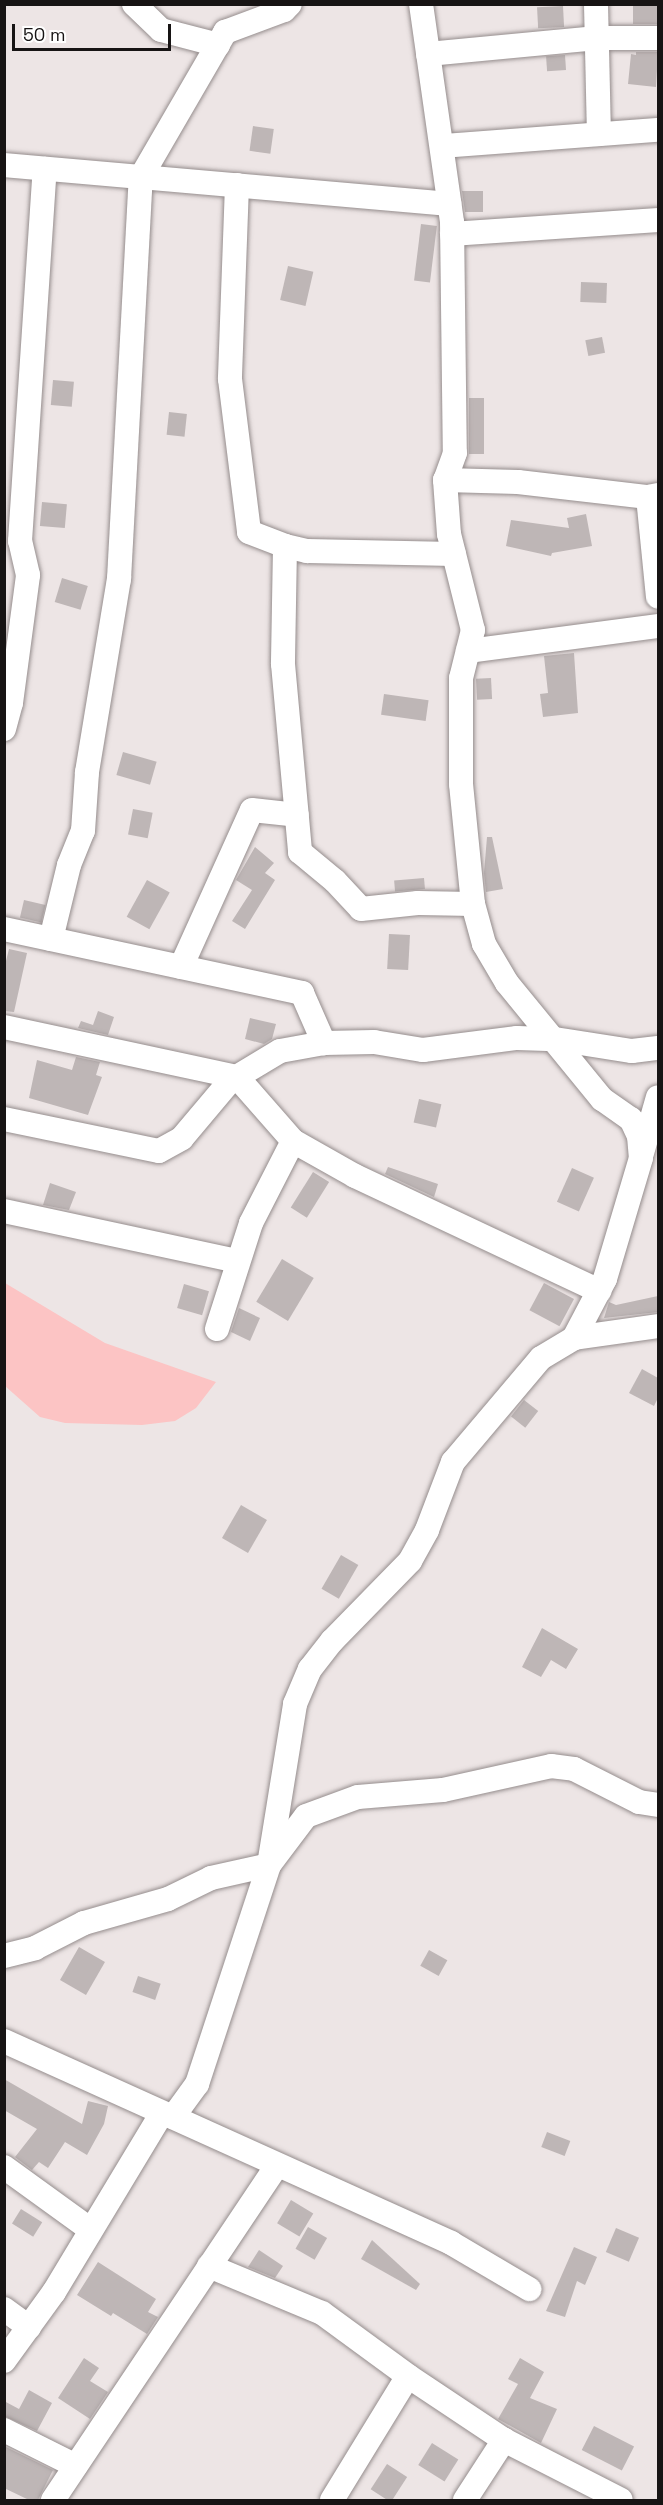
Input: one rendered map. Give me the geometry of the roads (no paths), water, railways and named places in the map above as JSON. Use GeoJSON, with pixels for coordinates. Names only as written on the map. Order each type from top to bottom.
{"type":"FeatureCollection","features":[{"type":"Feature","properties":{"kind":"street"},"geometry":{"type":"LineString","coordinates":[[134,4],[161,30],[218,45]]}},
{"type":"Feature","properties":{"kind":"street"},"geometry":{"type":"LineString","coordinates":[[51,939],[69,865],[83,831],[87,772],[119,579],[141,177],[225,32],[284,10],[290,4]]}},
{"type":"Feature","properties":{"kind":"street"},"geometry":{"type":"LineString","coordinates":[[421,4],[443,147],[452,234],[455,453],[445,480],[449,534],[473,630],[461,678],[460,784],[473,904],[484,944],[507,982],[602,1099],[631,1119],[639,1136],[640,1158]]}},
{"type":"Feature","properties":{"kind":"street"},"geometry":{"type":"LineString","coordinates":[[596,4],[599,134]]}},
{"type":"Feature","properties":{"kind":"street"},"geometry":{"type":"LineString","coordinates":[[428,54],[597,38],[658,38]]}},
{"type":"Feature","properties":{"kind":"street"},"geometry":{"type":"LineString","coordinates":[[443,147],[658,130]]}},
{"type":"Feature","properties":{"kind":"street"},"geometry":{"type":"LineString","coordinates":[[4,165],[449,204]]}},
{"type":"Feature","properties":{"kind":"street"},"geometry":{"type":"LineString","coordinates":[[4,729],[11,704],[28,575],[20,541],[45,169]]}},
{"type":"Feature","properties":{"kind":"street"},"geometry":{"type":"LineString","coordinates":[[237,185],[230,379],[249,532],[285,546],[307,551],[454,554]]}},
{"type":"Feature","properties":{"kind":"street"},"geometry":{"type":"LineString","coordinates":[[452,234],[658,220]]}},
{"type":"Feature","properties":{"kind":"street"},"geometry":{"type":"LineString","coordinates":[[445,480],[518,482],[653,496],[658,597]]}},
{"type":"Feature","properties":{"kind":"street"},"geometry":{"type":"LineString","coordinates":[[285,546],[283,664],[300,852],[335,881],[361,909],[418,903],[473,904]]}},
{"type":"Feature","properties":{"kind":"street"},"geometry":{"type":"LineString","coordinates":[[468,651],[658,626]]}},
{"type":"Feature","properties":{"kind":"street"},"geometry":{"type":"LineString","coordinates":[[181,967],[252,810],[297,815]]}},
{"type":"Feature","properties":{"kind":"street"},"geometry":{"type":"LineString","coordinates":[[4,929],[302,993],[324,1043]]}},
{"type":"Feature","properties":{"kind":"street"},"geometry":{"type":"LineString","coordinates":[[4,1027],[237,1077],[293,1141],[355,1176],[599,1291]]}},
{"type":"Feature","properties":{"kind":"street"},"geometry":{"type":"LineString","coordinates":[[4,1119],[159,1151],[182,1138],[230,1082],[280,1051],[324,1043],[374,1042],[423,1050],[517,1038],[555,1039],[632,1051],[658,1048]]}},
{"type":"Feature","properties":{"kind":"street"},"geometry":{"type":"LineString","coordinates":[[574,1338],[605,1279],[658,1097]]}},
{"type":"Feature","properties":{"kind":"street"},"geometry":{"type":"LineString","coordinates":[[218,1329],[251,1223],[293,1141]]}},
{"type":"Feature","properties":{"kind":"street"},"geometry":{"type":"LineString","coordinates":[[4,1211],[238,1261]]}},
{"type":"Feature","properties":{"kind":"street"},"geometry":{"type":"LineString","coordinates":[[4,2361],[54,2292],[91,2230],[168,2115],[197,2084],[269,1865],[295,1704],[310,1669],[332,1641],[410,1561],[427,1530],[453,1462],[541,1358],[574,1338],[658,1326]]}},
{"type":"Feature","properties":{"kind":"street"},"geometry":{"type":"LineString","coordinates":[[4,1956],[35,1948],[84,1923],[168,1899],[211,1878],[269,1865],[306,1816],[358,1797],[443,1790],[551,1766],[574,1769],[639,1802],[658,1805]]}},
{"type":"Feature","properties":{"kind":"street"},"geometry":{"type":"LineString","coordinates":[[4,2041],[451,2243],[529,2289]]}},
{"type":"Feature","properties":{"kind":"street"},"geometry":{"type":"LineString","coordinates":[[53,2500],[277,2165]]}},
{"type":"Feature","properties":{"kind":"street"},"geometry":{"type":"LineString","coordinates":[[4,2167],[91,2230]]}},
{"type":"Feature","properties":{"kind":"street"},"geometry":{"type":"LineString","coordinates":[[209,2266],[322,2313],[408,2376],[504,2440],[609,2498]]}},
{"type":"Feature","properties":{"kind":"street"},"geometry":{"type":"LineString","coordinates":[[4,2309],[29,2327]]}},
{"type":"Feature","properties":{"kind":"street"},"geometry":{"type":"LineString","coordinates":[[332,2500],[408,2376]]}},
{"type":"Feature","properties":{"kind":"street"},"geometry":{"type":"LineString","coordinates":[[4,2430],[76,2466]]}},
{"type":"Feature","properties":{"kind":"street"},"geometry":{"type":"LineString","coordinates":[[465,2500],[504,2440]]}}]}
